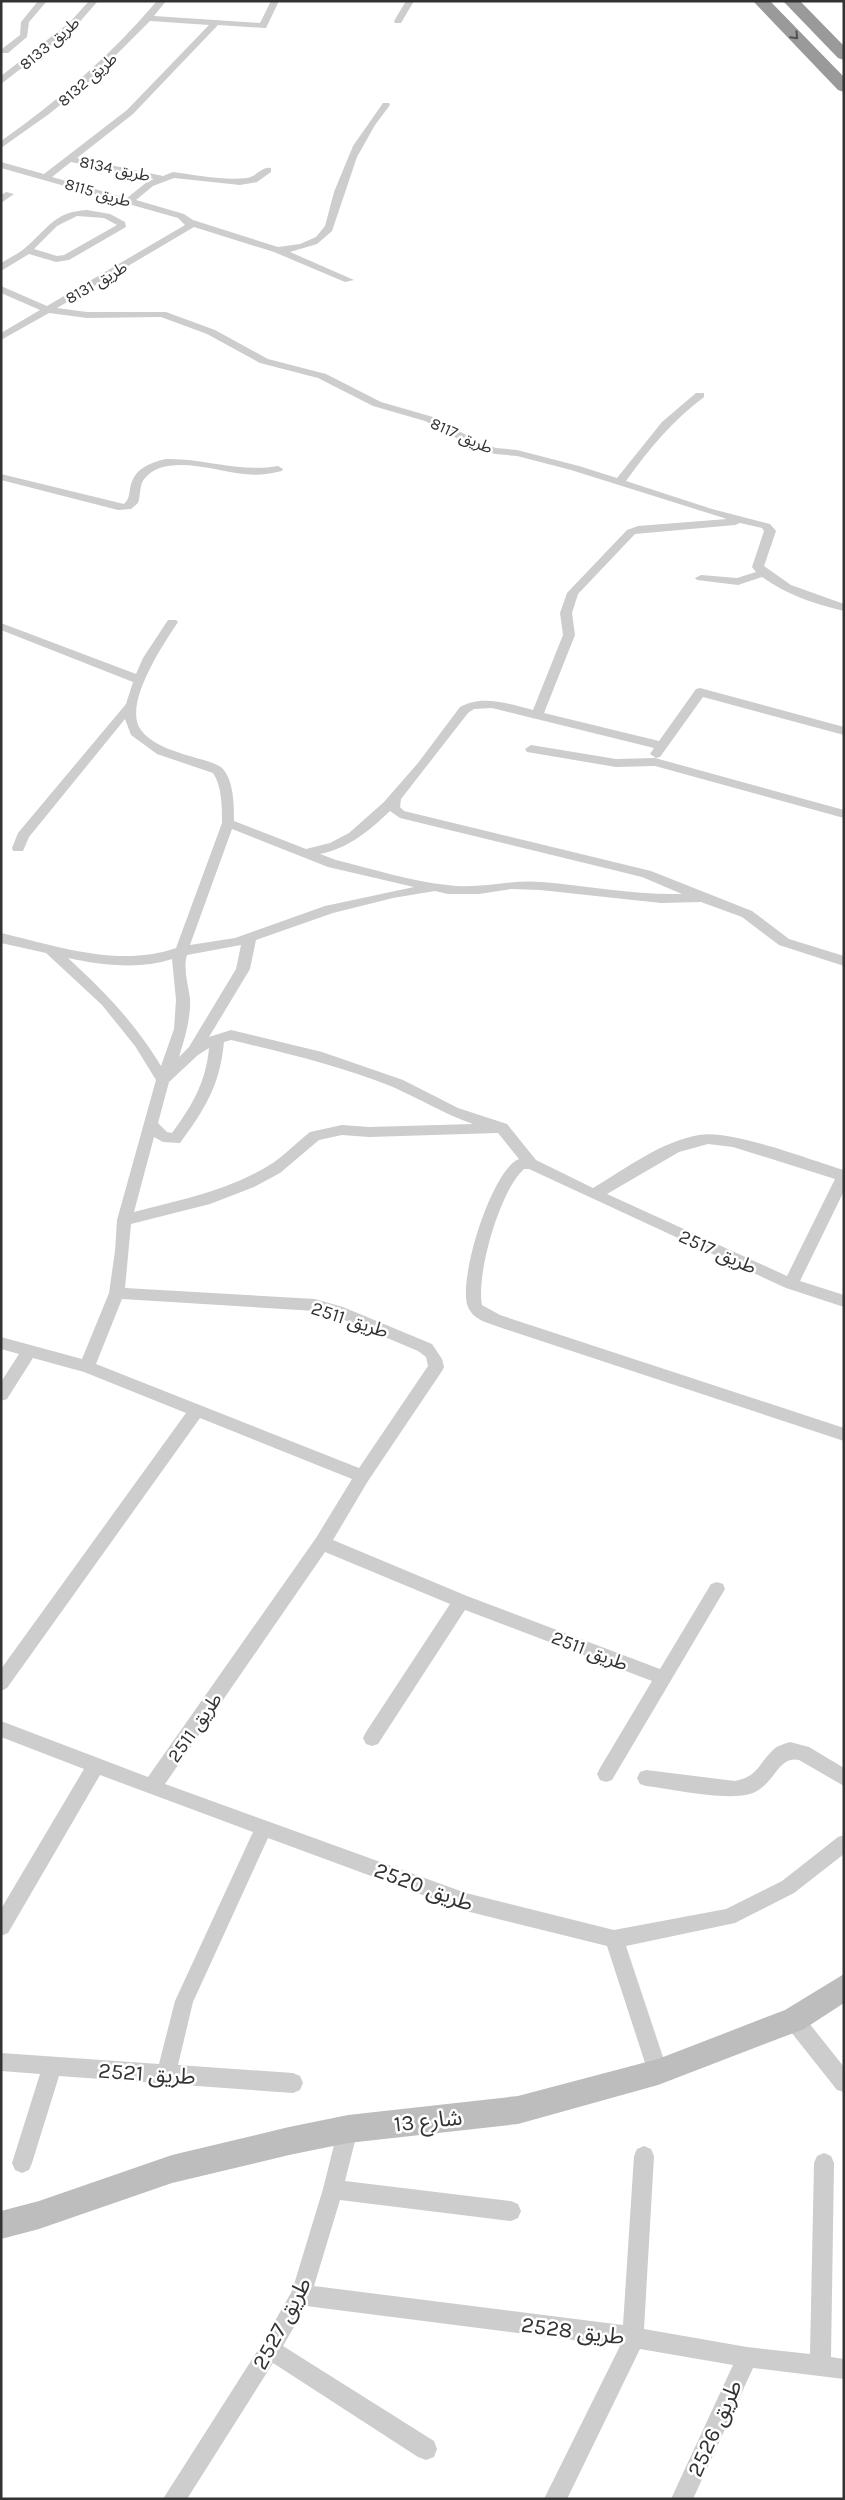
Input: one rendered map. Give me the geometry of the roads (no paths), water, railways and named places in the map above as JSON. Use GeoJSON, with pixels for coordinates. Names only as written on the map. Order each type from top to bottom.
{"type":"FeatureCollection","features":[{"type":"Feature","properties":{"kind":"highway"},"geometry":{"type":"LineString","coordinates":[[761,1],[844,87]]}},
{"type":"Feature","properties":{"kind":"highway"},"geometry":{"type":"LineString","coordinates":[[790,1],[844,55]]}},
{"type":"Feature","properties":{"kind":"street"},"geometry":{"type":"LineString","coordinates":[[15,53],[18,42],[24,35],[25,22],[42,1]]}},
{"type":"Feature","properties":{"kind":"street","name":"طريق 8133"},"geometry":{"type":"LineString","coordinates":[[1,82],[15,53],[73,24],[94,1]]}},
{"type":"Feature","properties":{"kind":"street","name":"طريق 8132"},"geometry":{"type":"LineString","coordinates":[[1,145],[85,83],[116,54],[162,1]]}},
{"type":"Feature","properties":{"kind":"street"},"geometry":{"type":"LineString","coordinates":[[149,18],[262,26],[275,1]]}},
{"type":"Feature","properties":{"kind":"street"},"geometry":{"type":"LineString","coordinates":[[398,21],[410,1]]}},
{"type":"Feature","properties":{"kind":"street"},"geometry":{"type":"LineString","coordinates":[[46,177],[134,108],[216,23]]}},
{"type":"Feature","properties":{"kind":"street"},"geometry":{"type":"LineString","coordinates":[[277,250],[305,246],[324,235],[328,229],[339,191],[366,129],[386,105]]}},
{"type":"Feature","properties":{"kind":"street","name":"طريق 8134"},"geometry":{"type":"LineString","coordinates":[[69,159],[161,178]]}},
{"type":"Feature","properties":{"kind":"street","name":"طريق 8115"},"geometry":{"type":"LineString","coordinates":[[1,165],[182,216],[190,224],[277,250],[349,280]]}},
{"type":"Feature","properties":{"kind":"street"},"geometry":{"type":"LineString","coordinates":[[129,201],[140,190],[161,178],[184,175],[246,182],[254,180],[268,170]]}},
{"type":"Feature","properties":{"kind":"street"},"geometry":{"type":"LineString","coordinates":[[1,268],[28,250],[58,219],[71,214],[98,214],[116,219],[122,224],[117,230],[66,258],[56,259],[28,250]]}},
{"type":"Feature","properties":{"kind":"street","name":"طريق 8131"},"geometry":{"type":"LineString","coordinates":[[1,337],[190,224]]}},
{"type":"Feature","properties":{"kind":"street","name":"طريق 8117"},"geometry":{"type":"LineString","coordinates":[[1,289],[49,310],[87,315],[162,314],[211,332],[264,361],[322,376],[377,404],[430,419],[475,444],[495,451],[517,453],[545,460],[708,511],[766,526],[770,531],[758,567],[764,573]]}},
{"type":"Feature","properties":{"kind":"street"},"geometry":{"type":"LineString","coordinates":[[620,482],[660,427],[700,394]]}},
{"type":"Feature","properties":{"kind":"street"},"geometry":{"type":"LineString","coordinates":[[1,477],[34,484],[118,508],[128,507],[132,503],[138,478],[149,467],[158,464],[177,462],[260,473],[278,469]]}},
{"type":"Feature","properties":{"kind":"street"},"geometry":{"type":"LineString","coordinates":[[537,715],[569,634],[566,613],[573,593],[631,532],[638,529],[746,521]]}},
{"type":"Feature","properties":{"kind":"street"},"geometry":{"type":"LineString","coordinates":[[701,578],[738,582],[764,573],[788,589],[844,608]]}},
{"type":"Feature","properties":{"kind":"street"},"geometry":{"type":"LineString","coordinates":[[87,1367],[117,1293],[123,1251],[124,1220],[163,1080],[182,1029],[183,1000],[178,962],[228,823],[228,806],[223,778],[217,770],[161,751],[144,741],[135,732],[130,718],[139,680],[172,622]]}},
{"type":"Feature","properties":{"kind":"street"},"geometry":{"type":"LineString","coordinates":[[1,626],[139,680]]}},
{"type":"Feature","properties":{"kind":"street"},"geometry":{"type":"LineString","coordinates":[[655,762],[654,758],[700,692],[844,731]]}},
{"type":"Feature","properties":{"kind":"street"},"geometry":{"type":"LineString","coordinates":[[304,853],[334,846],[351,837],[395,799],[464,710],[471,706],[492,704],[662,746]]}},
{"type":"Feature","properties":{"kind":"street"},"geometry":{"type":"LineString","coordinates":[[18,848],[23,836],[132,705]]}},
{"type":"Feature","properties":{"kind":"street"},"geometry":{"type":"LineString","coordinates":[[531,749],[616,763],[655,762],[844,814]]}},
{"type":"Feature","properties":{"kind":"street"},"geometry":{"type":"LineString","coordinates":[[395,799],[394,808],[400,814],[646,874],[686,889],[702,898],[747,914],[784,942],[844,960]]}},
{"type":"Feature","properties":{"kind":"street"},"geometry":{"type":"LineString","coordinates":[[228,823],[333,864],[448,890],[479,890],[511,885],[540,886],[661,899],[702,898]]}},
{"type":"Feature","properties":{"kind":"street"},"geometry":{"type":"LineString","coordinates":[[1,938],[50,949],[122,961],[161,958],[181,952],[237,942],[330,909],[393,894],[438,888]]}},
{"type":"Feature","properties":{"kind":"street"},"geometry":{"type":"LineString","coordinates":[[163,1080],[194,1051],[243,969],[250,937]]}},
{"type":"Feature","properties":{"kind":"street"},"geometry":{"type":"LineString","coordinates":[[50,949],[106,1002],[140,1043],[163,1080]]}},
{"type":"Feature","properties":{"kind":"street"},"geometry":{"type":"LineString","coordinates":[[194,1051],[231,1035],[322,1056],[398,1084],[453,1112],[502,1128],[531,1164]]}},
{"type":"Feature","properties":{"kind":"street"},"geometry":{"type":"LineString","coordinates":[[151,1124],[163,1137],[175,1139],[199,1108],[213,1080],[216,1040]]}},
{"type":"Feature","properties":{"kind":"street"},"geometry":{"type":"LineString","coordinates":[[124,1220],[210,1198],[249,1183],[275,1169],[315,1136],[342,1130],[370,1132],[502,1128]]}},
{"type":"Feature","properties":{"kind":"street"},"geometry":{"type":"LineString","coordinates":[[594,1195],[670,1150],[684,1143],[700,1140],[717,1139],[733,1142],[844,1176],[791,1284]]}},
{"type":"Feature","properties":{"kind":"street"},"geometry":{"type":"LineString","coordinates":[[531,1164],[521,1164],[506,1180],[479,1252],[474,1298],[475,1306],[481,1313],[501,1322],[844,1435]]}},
{"type":"Feature","properties":{"kind":"street","name":"طريق 2517"},"geometry":{"type":"LineString","coordinates":[[531,1164],[594,1195],[791,1284],[844,1301]]}},
{"type":"Feature","properties":{"kind":"street","name":"طريق 2511"},"geometry":{"type":"LineString","coordinates":[[117,1293],[315,1305],[338,1311],[429,1350],[435,1358],[436,1367],[362,1476],[322,1543],[152,1787]]}},
{"type":"Feature","properties":{"kind":"street"},"geometry":{"type":"LineString","coordinates":[[1,1343],[87,1367],[362,1476]]}},
{"type":"Feature","properties":{"kind":"street"},"geometry":{"type":"LineString","coordinates":[[1,1394],[29,1352]]}},
{"type":"Feature","properties":{"kind":"street"},"geometry":{"type":"LineString","coordinates":[[1,1683],[197,1410]]}},
{"type":"Feature","properties":{"kind":"street","name":"طريق 2511"},"geometry":{"type":"LineString","coordinates":[[322,1543],[461,1602],[664,1678]]}},
{"type":"Feature","properties":{"kind":"street"},"geometry":{"type":"LineString","coordinates":[[606,1774],[717,1589]]}},
{"type":"Feature","properties":{"kind":"street"},"geometry":{"type":"LineString","coordinates":[[372,1738],[461,1602]]}},
{"type":"Feature","properties":{"kind":"street","name":"طريق 2520"},"geometry":{"type":"LineString","coordinates":[[1,1729],[152,1787],[466,1902],[614,1940],[728,1917],[788,1887],[844,1843]]}},
{"type":"Feature","properties":{"kind":"street"},"geometry":{"type":"LineString","coordinates":[[646,1778],[734,1789],[749,1786],[759,1781],[779,1755],[790,1750],[802,1753],[844,1778]]}},
{"type":"Feature","properties":{"kind":"street"},"geometry":{"type":"LineString","coordinates":[[1,1927],[96,1765]]}},
{"type":"Feature","properties":{"kind":"street"},"geometry":{"type":"LineString","coordinates":[[167,2074],[174,2037],[184,2001],[264,1827]]}},
{"type":"Feature","properties":{"kind":"street"},"geometry":{"type":"LineString","coordinates":[[614,1940],[658,2072]]}},
{"type":"Feature","properties":{"kind":"street","name":"شارع 13"},"geometry":{"type":"LineString","coordinates":[[1,2225],[39,2215],[172,2169],[348,2129],[518,2110],[658,2072],[794,2020],[844,1987]]}},
{"type":"Feature","properties":{"kind":"street"},"geometry":{"type":"LineString","coordinates":[[794,2020],[844,2083]]}},
{"type":"Feature","properties":{"kind":"street","name":"طريق 2521"},"geometry":{"type":"LineString","coordinates":[[1,2062],[294,2083]]}},
{"type":"Feature","properties":{"kind":"street"},"geometry":{"type":"LineString","coordinates":[[22,2163],[52,2067]]}},
{"type":"Feature","properties":{"kind":"street","name":"طريق 2527"},"geometry":{"type":"LineString","coordinates":[[174,2499],[270,2349],[301,2295],[333,2189],[348,2129]]}},
{"type":"Feature","properties":{"kind":"street"},"geometry":{"type":"LineString","coordinates":[[555,2499],[624,2361],[633,2337],[644,2156]]}},
{"type":"Feature","properties":{"kind":"street"},"geometry":{"type":"LineString","coordinates":[[820,2366],[824,2163]]}},
{"type":"Feature","properties":{"kind":"street"},"geometry":{"type":"LineString","coordinates":[[333,2189],[511,2211]]}},
{"type":"Feature","properties":{"kind":"street","name":"طريق 2528"},"geometry":{"type":"LineString","coordinates":[[301,2295],[633,2337],[747,2357],[844,2369]]}},
{"type":"Feature","properties":{"kind":"street"},"geometry":{"type":"LineString","coordinates":[[270,2349],[426,2449]]}},
{"type":"Feature","properties":{"kind":"street","name":"طريق 2526"},"geometry":{"type":"LineString","coordinates":[[682,2499],[747,2357]]}}]}
